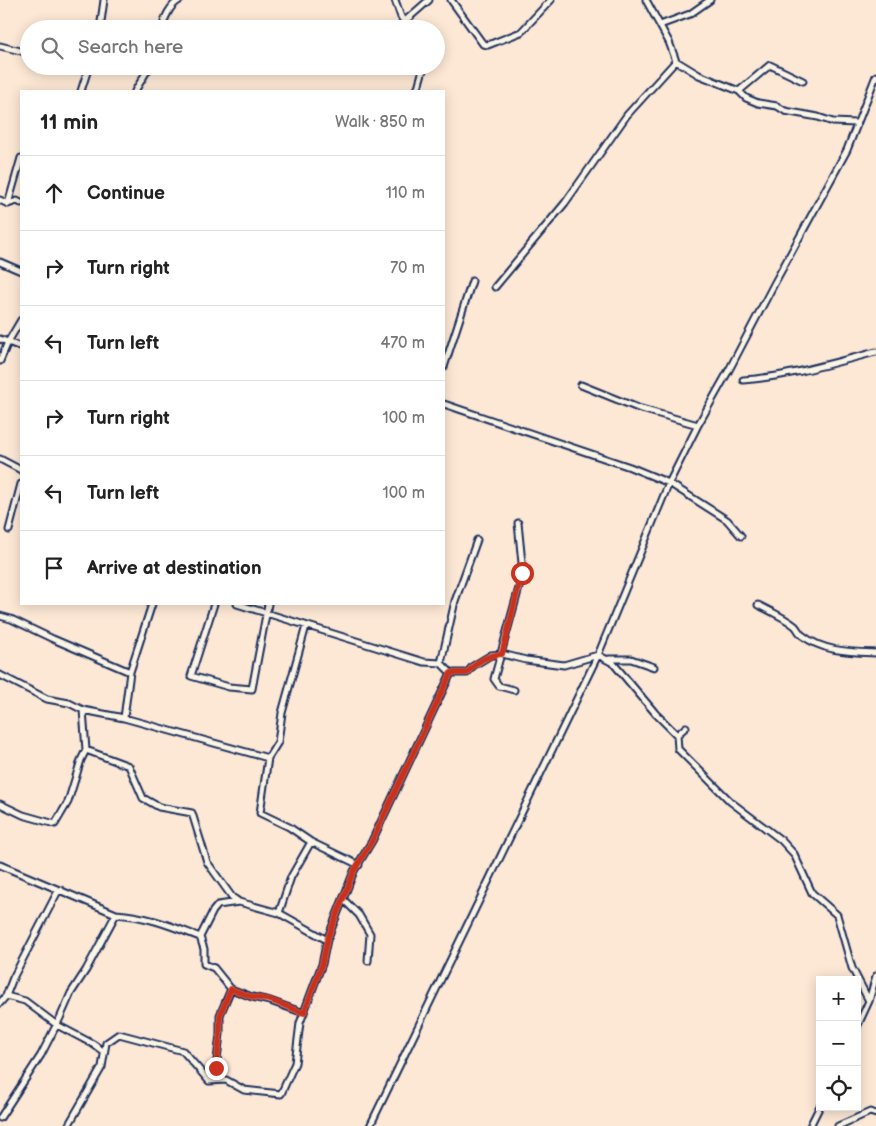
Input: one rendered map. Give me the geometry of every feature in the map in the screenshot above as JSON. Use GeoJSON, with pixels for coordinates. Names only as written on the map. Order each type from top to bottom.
{"type":"FeatureCollection","features":[{"type":"Feature","properties":{"kind":"street"},"geometry":{"type":"LineString","coordinates":[[101,20],[104,0]]}},
{"type":"Feature","properties":{"kind":"street"},"geometry":{"type":"LineString","coordinates":[[164,20],[175,2],[180,0]]}},
{"type":"Feature","properties":{"kind":"street"},"geometry":{"type":"LineString","coordinates":[[396,0],[401,17],[404,20]]}},
{"type":"Feature","properties":{"kind":"street"},"geometry":{"type":"LineString","coordinates":[[406,20],[429,0]]}},
{"type":"Feature","properties":{"kind":"street"},"geometry":{"type":"LineString","coordinates":[[451,0],[483,44],[488,45],[521,32],[551,0]]}},
{"type":"Feature","properties":{"kind":"street"},"geometry":{"type":"LineString","coordinates":[[646,0],[660,25],[676,61],[699,75],[739,92],[746,98],[758,103],[778,106],[785,111],[818,117],[833,122],[856,123]]}},
{"type":"Feature","properties":{"kind":"street"},"geometry":{"type":"LineString","coordinates":[[660,25],[690,14],[710,0]]}},
{"type":"Feature","properties":{"kind":"street"},"geometry":{"type":"LineString","coordinates":[[0,46],[20,51]]}},
{"type":"Feature","properties":{"kind":"street"},"geometry":{"type":"LineString","coordinates":[[495,287],[565,203],[627,115],[676,61]]}},
{"type":"Feature","properties":{"kind":"street"},"geometry":{"type":"LineString","coordinates":[[739,92],[770,65],[803,81]]}},
{"type":"Feature","properties":{"kind":"street"},"geometry":{"type":"LineString","coordinates":[[81,90],[86,75]]}},
{"type":"Feature","properties":{"kind":"street"},"geometry":{"type":"LineString","coordinates":[[138,90],[145,75]]}},
{"type":"Feature","properties":{"kind":"street"},"geometry":{"type":"LineString","coordinates":[[417,90],[421,75]]}},
{"type":"Feature","properties":{"kind":"street"},"geometry":{"type":"LineString","coordinates":[[370,1126],[598,655],[669,483],[698,425],[730,370],[774,284],[847,150],[876,76]]}},
{"type":"Feature","properties":{"kind":"street"},"geometry":{"type":"LineString","coordinates":[[8,204],[20,162]]}},
{"type":"Feature","properties":{"kind":"street"},"geometry":{"type":"LineString","coordinates":[[0,200],[8,204],[18,201],[20,202]]}},
{"type":"Feature","properties":{"kind":"street"},"geometry":{"type":"LineString","coordinates":[[0,262],[20,271]]}},
{"type":"Feature","properties":{"kind":"street"},"geometry":{"type":"LineString","coordinates":[[445,364],[472,281]]}},
{"type":"Feature","properties":{"kind":"street"},"geometry":{"type":"LineString","coordinates":[[0,362],[8,342],[20,322]]}},
{"type":"Feature","properties":{"kind":"street"},"geometry":{"type":"LineString","coordinates":[[0,338],[20,347]]}},
{"type":"Feature","properties":{"kind":"street"},"geometry":{"type":"LineString","coordinates":[[445,344],[450,346]]}},
{"type":"Feature","properties":{"kind":"street"},"geometry":{"type":"LineString","coordinates":[[743,380],[762,379],[805,370],[876,352]]}},
{"type":"Feature","properties":{"kind":"street"},"geometry":{"type":"LineString","coordinates":[[581,385],[638,408],[698,425]]}},
{"type":"Feature","properties":{"kind":"street"},"geometry":{"type":"LineString","coordinates":[[445,404],[630,467],[669,483],[727,520],[742,536]]}},
{"type":"Feature","properties":{"kind":"street"},"geometry":{"type":"LineString","coordinates":[[0,459],[20,469]]}},
{"type":"Feature","properties":{"kind":"street"},"geometry":{"type":"LineString","coordinates":[[9,530],[20,488]]}},
{"type":"Feature","properties":{"kind":"street"},"geometry":{"type":"LineString","coordinates":[[514,690],[499,686],[494,679],[522,573],[518,523]]}},
{"type":"Feature","properties":{"kind":"street"},"geometry":{"type":"LineString","coordinates":[[441,663],[455,602],[477,540]]}},
{"type":"Feature","properties":{"kind":"street"},"geometry":{"type":"LineString","coordinates":[[124,718],[130,672],[152,605]]}},
{"type":"Feature","properties":{"kind":"street"},"geometry":{"type":"LineString","coordinates":[[214,605],[191,676],[229,687],[252,689],[268,605]]}},
{"type":"Feature","properties":{"kind":"street"},"geometry":{"type":"LineString","coordinates":[[239,605],[424,662],[441,663],[451,673],[467,673],[473,666],[491,655],[502,654],[526,660],[564,664],[598,655],[613,663],[656,714],[677,735],[678,749],[731,802],[780,840],[794,854],[812,892],[836,915],[852,968],[869,1001]]}},
{"type":"Feature","properties":{"kind":"street"},"geometry":{"type":"LineString","coordinates":[[758,605],[778,615],[795,626],[802,635],[825,647],[844,652],[876,653]]}},
{"type":"Feature","properties":{"kind":"street"},"geometry":{"type":"LineString","coordinates":[[0,616],[11,619],[52,639],[130,672]]}},
{"type":"Feature","properties":{"kind":"street"},"geometry":{"type":"LineString","coordinates":[[306,626],[282,713],[278,742],[268,758],[260,813],[289,827],[311,842],[359,865]]}},
{"type":"Feature","properties":{"kind":"street"},"geometry":{"type":"LineString","coordinates":[[606,659],[631,659],[654,667]]}},
{"type":"Feature","properties":{"kind":"street"},"geometry":{"type":"LineString","coordinates":[[209,1081],[226,1080],[244,1090],[281,1094],[295,1063],[300,1022],[322,964],[327,940],[354,871],[372,841],[451,673]]}},
{"type":"Feature","properties":{"kind":"street"},"geometry":{"type":"LineString","coordinates":[[0,676],[47,699],[68,702],[83,710],[124,718],[268,758]]}},
{"type":"Feature","properties":{"kind":"street"},"geometry":{"type":"LineString","coordinates":[[0,804],[23,814],[55,824],[68,802],[86,750],[83,710]]}},
{"type":"Feature","properties":{"kind":"street"},"geometry":{"type":"LineString","coordinates":[[677,735],[686,727]]}},
{"type":"Feature","properties":{"kind":"street"},"geometry":{"type":"LineString","coordinates":[[86,750],[129,766],[143,798],[159,807],[192,813],[207,862],[232,897],[239,902],[279,913],[327,940]]}},
{"type":"Feature","properties":{"kind":"street"},"geometry":{"type":"LineString","coordinates":[[279,913],[291,877],[311,842]]}},
{"type":"Feature","properties":{"kind":"street"},"geometry":{"type":"LineString","coordinates":[[0,865],[116,914],[136,915],[200,937]]}},
{"type":"Feature","properties":{"kind":"street"},"geometry":{"type":"LineString","coordinates":[[0,1003],[6,996],[13,978],[57,893],[61,890]]}},
{"type":"Feature","properties":{"kind":"street"},"geometry":{"type":"LineString","coordinates":[[343,899],[360,915],[370,934],[368,961]]}},
{"type":"Feature","properties":{"kind":"street"},"geometry":{"type":"LineString","coordinates":[[239,902],[218,905],[213,911],[200,937],[204,949],[204,964],[214,968],[231,989],[252,997],[270,1000],[304,1013]]}},
{"type":"Feature","properties":{"kind":"street"},"geometry":{"type":"LineString","coordinates":[[0,1118],[41,1055],[71,993],[86,970],[116,914]]}},
{"type":"Feature","properties":{"kind":"street"},"geometry":{"type":"LineString","coordinates":[[860,1021],[869,1001],[876,976]]}},
{"type":"Feature","properties":{"kind":"street"},"geometry":{"type":"LineString","coordinates":[[209,1081],[216,1068],[220,1015],[231,989]]}},
{"type":"Feature","properties":{"kind":"street"},"geometry":{"type":"LineString","coordinates":[[6,996],[25,1001],[56,1025],[93,1044],[104,1052]]}},
{"type":"Feature","properties":{"kind":"street"},"geometry":{"type":"LineString","coordinates":[[68,1126],[102,1067],[106,1042],[119,1034],[183,1051],[209,1081]]}},
{"type":"Feature","properties":{"kind":"street"},"geometry":{"type":"LineString","coordinates":[[810,1126],[818,1111]]}},
{"type":"Feature","properties":{"kind":"street"},"geometry":{"type":"LineString","coordinates":[[838,1126],[870,1112],[876,1114]]}},
{"type":"Feature","properties":{"kind":"route"},"geometry":{"type":"LineString","coordinates":[[216,1068],[220,1015],[231,989],[252,997],[270,1000],[304,1013],[322,964],[327,940],[354,871],[372,841],[437,701],[451,673],[467,673],[473,666],[491,655],[502,654],[522,573]]}}]}
